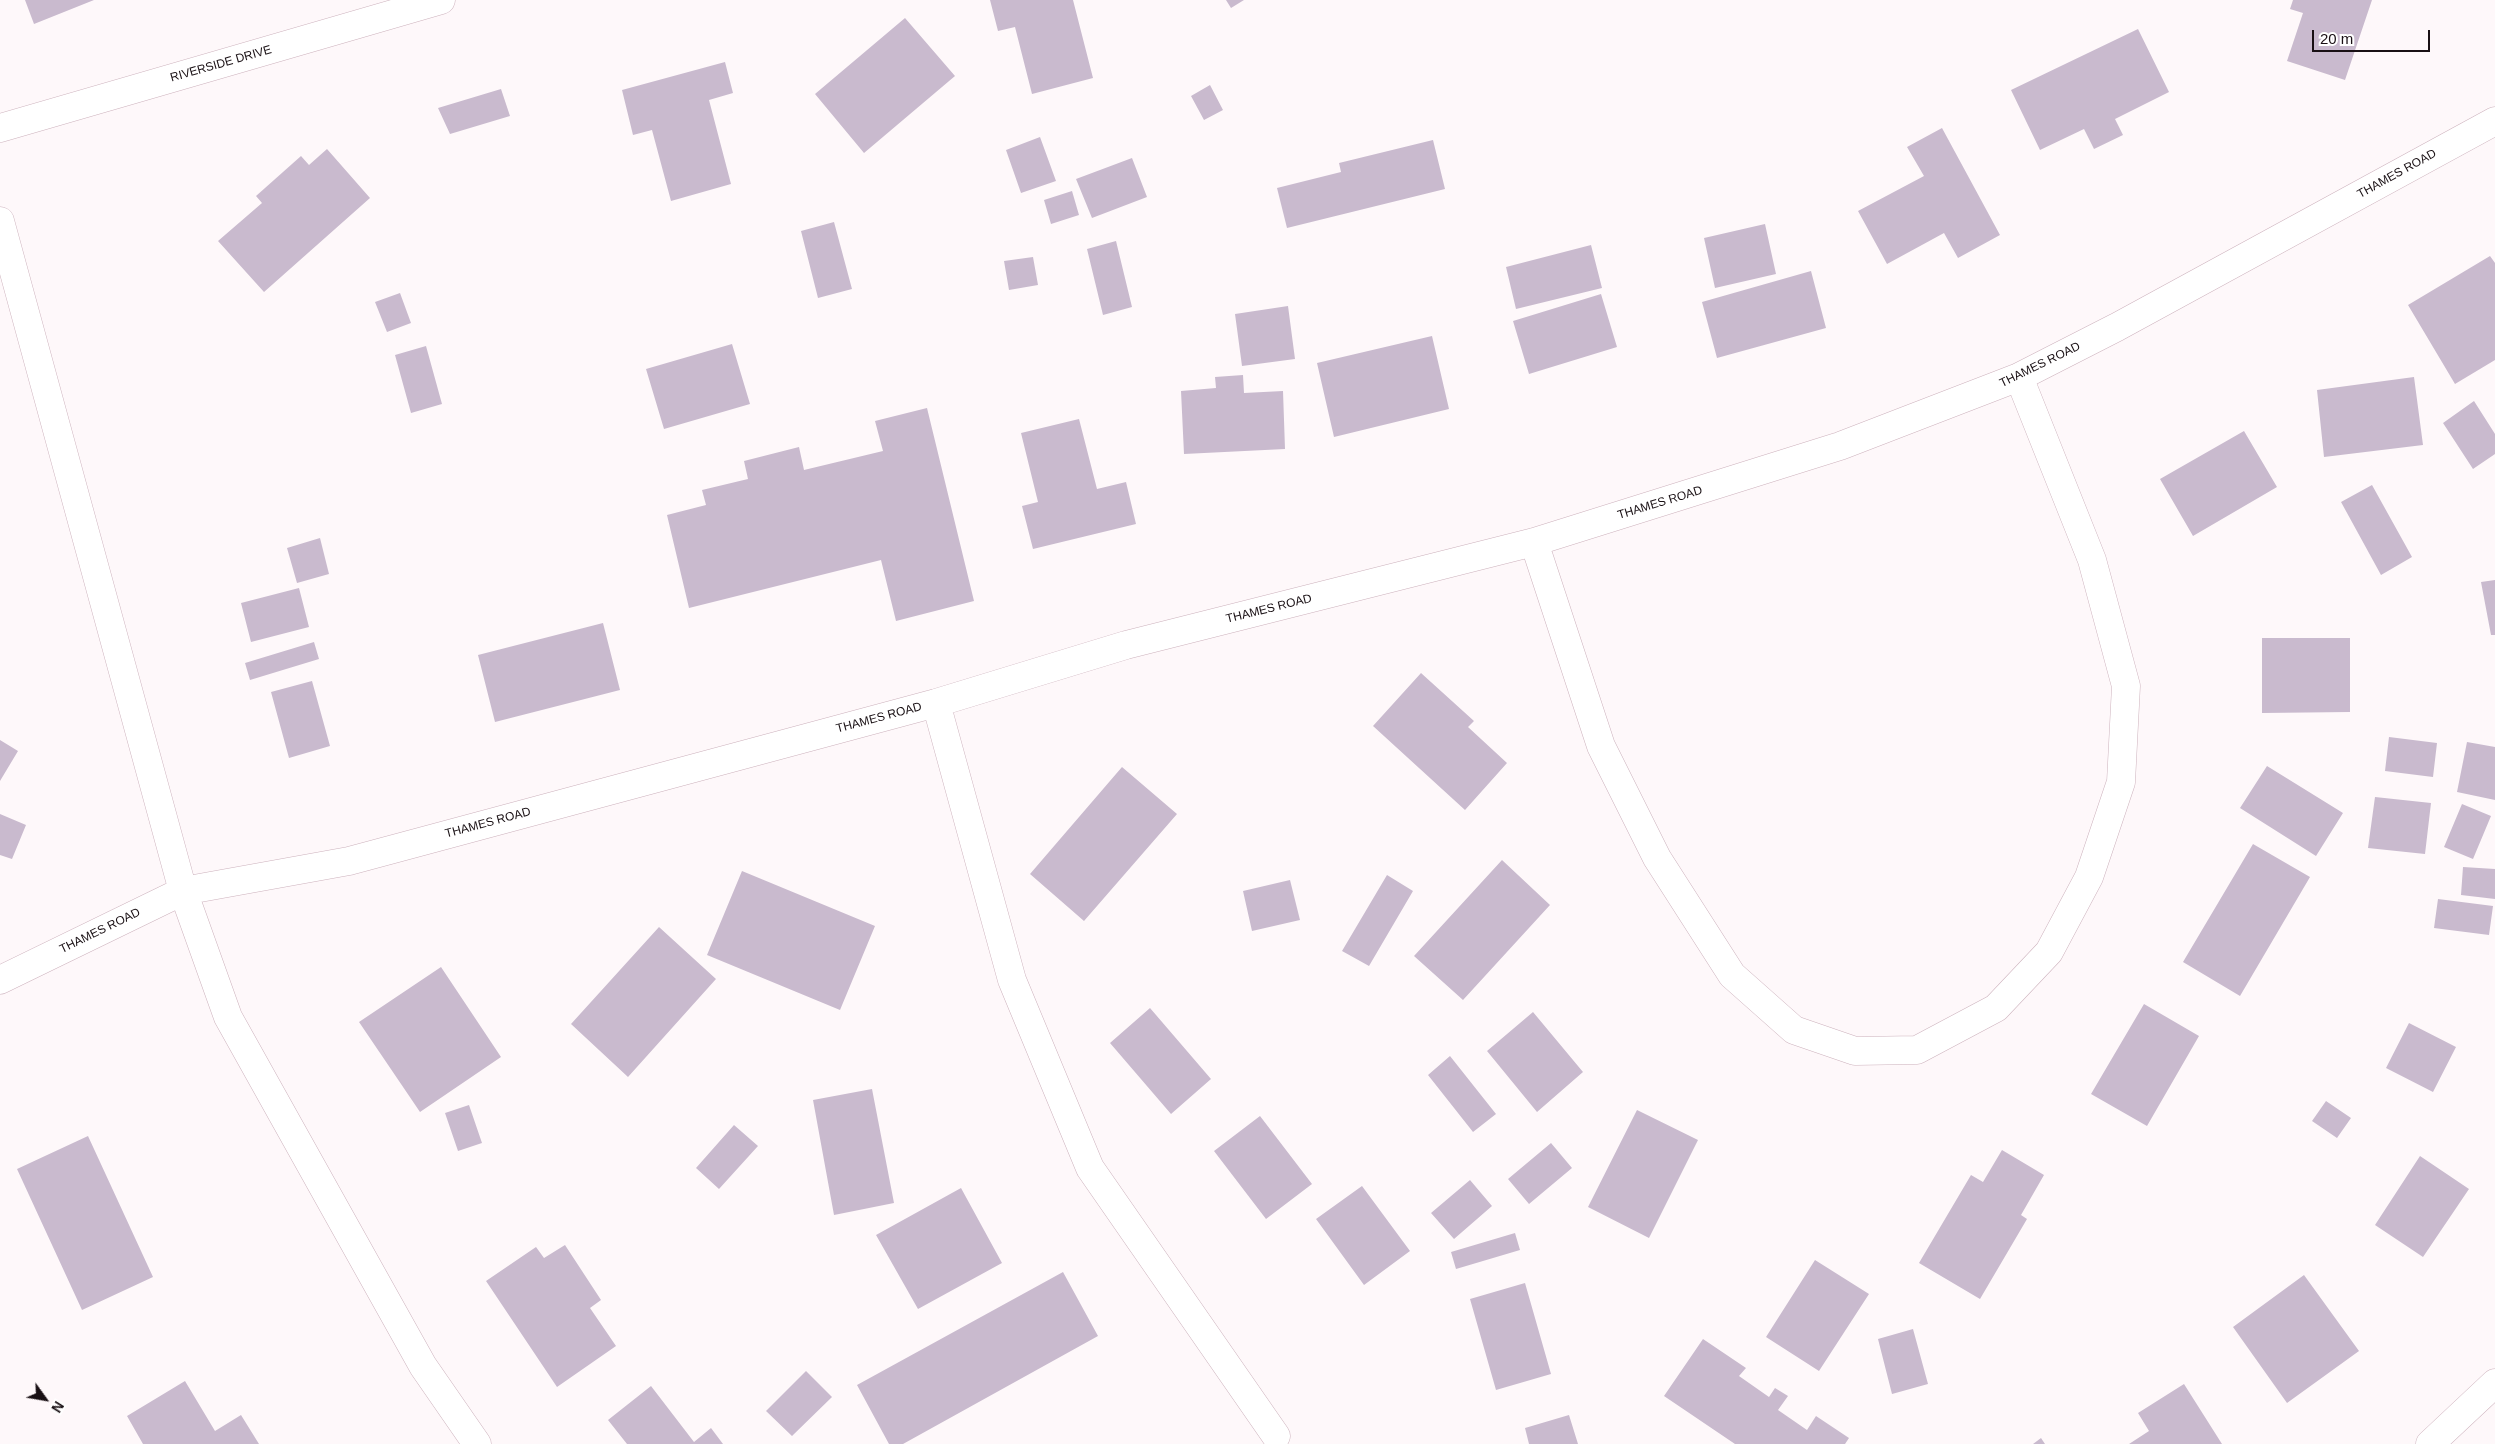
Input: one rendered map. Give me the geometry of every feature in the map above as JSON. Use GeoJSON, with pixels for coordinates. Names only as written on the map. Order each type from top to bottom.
{"type":"FeatureCollection","features":[{"type":"Feature","properties":{"kind":"street","name":"RIVERSIDE DRIVE"},"geometry":{"type":"LineString","coordinates":[[0,128],[441,0]]}},
{"type":"Feature","properties":{"kind":"street","name":"THAMES ROAD"},"geometry":{"type":"LineString","coordinates":[[0,980],[183,891],[349,861],[936,703],[1126,645],[1534,542],[1840,446],[2019,377],[2134,318],[2495,121]]}},
{"type":"Feature","properties":{"kind":"street"},"geometry":{"type":"LineString","coordinates":[[0,220],[183,891],[228,1017],[424,1366],[477,1444]]}},
{"type":"Feature","properties":{"kind":"street"},"geometry":{"type":"LineString","coordinates":[[1534,542],[1602,746],[1657,858],[1732,974],[1794,1030],[1855,1051],[1917,1050],[1996,1008],[2049,952],[2089,877],[2121,782],[2126,686],[2092,560],[2019,377]]}},
{"type":"Feature","properties":{"kind":"street"},"geometry":{"type":"LineString","coordinates":[[936,703],[1012,980],[1090,1168],[1276,1436]]}},
{"type":"Feature","properties":{"kind":"street"},"geometry":{"type":"LineString","coordinates":[[2430,1444],[2495,1383]]}},
{"type":"Feature","properties":{"kind":"building"},"geometry":{"type":"Polygon","coordinates":[[[25,0],[94,0],[34,24],[25,0]]]}},
{"type":"Feature","properties":{"kind":"building"},"geometry":{"type":"Polygon","coordinates":[[[990,0],[1073,0],[1093,78],[1032,94],[1015,27],[998,31],[990,0]]]}},
{"type":"Feature","properties":{"kind":"building"},"geometry":{"type":"Polygon","coordinates":[[[1226,0],[1244,0],[1231,8],[1226,0]]]}},
{"type":"Feature","properties":{"kind":"building"},"geometry":{"type":"Polygon","coordinates":[[[2293,0],[2372,0],[2345,80],[2287,61],[2303,13],[2290,9],[2293,0]]]}},
{"type":"Feature","properties":{"kind":"building"},"geometry":{"type":"Polygon","coordinates":[[[905,18],[955,76],[864,153],[815,94],[905,18]]]}},
{"type":"Feature","properties":{"kind":"building"},"geometry":{"type":"Polygon","coordinates":[[[2138,29],[2169,92],[2115,119],[2123,135],[2094,149],[2084,129],[2040,150],[2011,90],[2138,29]]]}},
{"type":"Feature","properties":{"kind":"building"},"geometry":{"type":"Polygon","coordinates":[[[725,62],[733,93],[709,100],[731,184],[671,201],[652,130],[633,135],[622,90],[725,62]]]}},
{"type":"Feature","properties":{"kind":"building"},"geometry":{"type":"Polygon","coordinates":[[[1210,85],[1223,110],[1204,120],[1191,96],[1210,85]]]}},
{"type":"Feature","properties":{"kind":"building"},"geometry":{"type":"Polygon","coordinates":[[[501,89],[510,116],[450,134],[438,108],[501,89]]]}},
{"type":"Feature","properties":{"kind":"building"},"geometry":{"type":"Polygon","coordinates":[[[1942,128],[2000,235],[1958,258],[1944,233],[1887,264],[1858,211],[1924,176],[1907,147],[1942,128]]]}},
{"type":"Feature","properties":{"kind":"building"},"geometry":{"type":"Polygon","coordinates":[[[1040,137],[1056,181],[1021,193],[1006,150],[1040,137]]]}},
{"type":"Feature","properties":{"kind":"building"},"geometry":{"type":"Polygon","coordinates":[[[1433,140],[1445,189],[1287,228],[1277,188],[1341,172],[1339,163],[1433,140]]]}},
{"type":"Feature","properties":{"kind":"building"},"geometry":{"type":"Polygon","coordinates":[[[327,149],[370,198],[264,292],[218,241],[262,203],[256,196],[301,156],[309,165],[327,149]]]}},
{"type":"Feature","properties":{"kind":"building"},"geometry":{"type":"Polygon","coordinates":[[[1132,158],[1147,197],[1092,218],[1076,179],[1132,158]]]}},
{"type":"Feature","properties":{"kind":"building"},"geometry":{"type":"Polygon","coordinates":[[[1072,191],[1079,215],[1051,224],[1044,200],[1072,191]]]}},
{"type":"Feature","properties":{"kind":"building"},"geometry":{"type":"Polygon","coordinates":[[[834,222],[852,289],[818,298],[801,231],[834,222]]]}},
{"type":"Feature","properties":{"kind":"building"},"geometry":{"type":"Polygon","coordinates":[[[1765,224],[1776,274],[1715,288],[1704,238],[1765,224]]]}},
{"type":"Feature","properties":{"kind":"building"},"geometry":{"type":"Polygon","coordinates":[[[1116,241],[1132,307],[1103,315],[1087,249],[1116,241]]]}},
{"type":"Feature","properties":{"kind":"building"},"geometry":{"type":"Polygon","coordinates":[[[1591,245],[1602,288],[1516,309],[1506,267],[1591,245]]]}},
{"type":"Feature","properties":{"kind":"building"},"geometry":{"type":"Polygon","coordinates":[[[2490,256],[2495,263],[2495,360],[2455,384],[2408,305],[2490,256]]]}},
{"type":"Feature","properties":{"kind":"building"},"geometry":{"type":"Polygon","coordinates":[[[1033,257],[1038,285],[1009,290],[1004,261],[1033,257]]]}},
{"type":"Feature","properties":{"kind":"building"},"geometry":{"type":"Polygon","coordinates":[[[1811,271],[1826,328],[1717,358],[1702,302],[1811,271]]]}},
{"type":"Feature","properties":{"kind":"building"},"geometry":{"type":"Polygon","coordinates":[[[400,293],[411,323],[387,332],[375,302],[400,293]]]}},
{"type":"Feature","properties":{"kind":"building"},"geometry":{"type":"Polygon","coordinates":[[[1601,294],[1617,347],[1529,374],[1513,321],[1601,294]]]}},
{"type":"Feature","properties":{"kind":"building"},"geometry":{"type":"Polygon","coordinates":[[[1288,306],[1295,359],[1242,366],[1235,314],[1288,306]]]}},
{"type":"Feature","properties":{"kind":"building"},"geometry":{"type":"Polygon","coordinates":[[[1432,336],[1449,409],[1334,437],[1317,363],[1432,336]]]}},
{"type":"Feature","properties":{"kind":"building"},"geometry":{"type":"Polygon","coordinates":[[[732,344],[750,404],[664,429],[646,369],[732,344]]]}},
{"type":"Feature","properties":{"kind":"building"},"geometry":{"type":"Polygon","coordinates":[[[426,346],[442,404],[411,413],[395,355],[426,346]]]}},
{"type":"Feature","properties":{"kind":"building"},"geometry":{"type":"Polygon","coordinates":[[[1243,375],[1244,393],[1283,391],[1285,449],[1184,454],[1181,391],[1216,388],[1215,377],[1243,375]]]}},
{"type":"Feature","properties":{"kind":"building"},"geometry":{"type":"Polygon","coordinates":[[[2414,377],[2423,445],[2324,457],[2317,390],[2414,377]]]}},
{"type":"Feature","properties":{"kind":"building"},"geometry":{"type":"Polygon","coordinates":[[[2474,401],[2495,434],[2495,454],[2473,469],[2443,423],[2474,401]]]}},
{"type":"Feature","properties":{"kind":"building"},"geometry":{"type":"Polygon","coordinates":[[[927,408],[974,601],[896,621],[881,560],[689,608],[667,515],[706,505],[702,490],[748,479],[744,461],[799,447],[804,470],[883,451],[875,421],[927,408]]]}},
{"type":"Feature","properties":{"kind":"building"},"geometry":{"type":"Polygon","coordinates":[[[1079,419],[1097,489],[1126,482],[1136,524],[1033,549],[1022,506],[1038,502],[1021,433],[1079,419]]]}},
{"type":"Feature","properties":{"kind":"building"},"geometry":{"type":"Polygon","coordinates":[[[2244,431],[2277,487],[2193,536],[2160,479],[2244,431]]]}},
{"type":"Feature","properties":{"kind":"building"},"geometry":{"type":"Polygon","coordinates":[[[2372,485],[2412,557],[2381,575],[2341,502],[2372,485]]]}},
{"type":"Feature","properties":{"kind":"building"},"geometry":{"type":"Polygon","coordinates":[[[320,538],[329,574],[297,583],[287,548],[320,538]]]}},
{"type":"Feature","properties":{"kind":"building"},"geometry":{"type":"Polygon","coordinates":[[[2495,580],[2495,635],[2491,635],[2481,582],[2495,580]]]}},
{"type":"Feature","properties":{"kind":"building"},"geometry":{"type":"Polygon","coordinates":[[[299,588],[309,627],[251,642],[241,603],[299,588]]]}},
{"type":"Feature","properties":{"kind":"building"},"geometry":{"type":"Polygon","coordinates":[[[603,623],[620,690],[495,722],[478,655],[603,623]]]}},
{"type":"Feature","properties":{"kind":"building"},"geometry":{"type":"Polygon","coordinates":[[[2262,638],[2350,638],[2350,712],[2262,713],[2262,638]]]}},
{"type":"Feature","properties":{"kind":"building"},"geometry":{"type":"Polygon","coordinates":[[[314,642],[319,659],[250,680],[245,663],[314,642]]]}},
{"type":"Feature","properties":{"kind":"building"},"geometry":{"type":"Polygon","coordinates":[[[1421,673],[1474,721],[1468,727],[1507,763],[1465,810],[1373,726],[1421,673]]]}},
{"type":"Feature","properties":{"kind":"building"},"geometry":{"type":"Polygon","coordinates":[[[312,681],[330,746],[289,758],[271,692],[312,681]]]}},
{"type":"Feature","properties":{"kind":"building"},"geometry":{"type":"Polygon","coordinates":[[[2389,737],[2437,743],[2433,777],[2385,771],[2389,737]]]}},
{"type":"Feature","properties":{"kind":"building"},"geometry":{"type":"Polygon","coordinates":[[[0,740],[18,751],[0,781],[0,740]]]}},
{"type":"Feature","properties":{"kind":"building"},"geometry":{"type":"Polygon","coordinates":[[[2467,742],[2495,747],[2495,800],[2457,792],[2467,742]]]}},
{"type":"Feature","properties":{"kind":"building"},"geometry":{"type":"Polygon","coordinates":[[[2267,766],[2343,813],[2316,856],[2240,808],[2267,766]]]}},
{"type":"Feature","properties":{"kind":"building"},"geometry":{"type":"Polygon","coordinates":[[[1122,767],[1177,814],[1084,921],[1030,874],[1122,767]]]}},
{"type":"Feature","properties":{"kind":"building"},"geometry":{"type":"Polygon","coordinates":[[[2375,797],[2431,803],[2425,854],[2368,848],[2375,797]]]}},
{"type":"Feature","properties":{"kind":"building"},"geometry":{"type":"Polygon","coordinates":[[[2462,804],[2491,816],[2473,859],[2444,847],[2462,804]]]}},
{"type":"Feature","properties":{"kind":"building"},"geometry":{"type":"Polygon","coordinates":[[[0,814],[26,825],[12,859],[0,855],[0,814]]]}},
{"type":"Feature","properties":{"kind":"building"},"geometry":{"type":"Polygon","coordinates":[[[2253,844],[2310,877],[2240,996],[2183,962],[2253,844]]]}},
{"type":"Feature","properties":{"kind":"building"},"geometry":{"type":"Polygon","coordinates":[[[1502,860],[1550,905],[1463,1000],[1414,956],[1502,860]]]}},
{"type":"Feature","properties":{"kind":"building"},"geometry":{"type":"Polygon","coordinates":[[[2463,867],[2495,869],[2495,899],[2461,895],[2463,867]]]}},
{"type":"Feature","properties":{"kind":"building"},"geometry":{"type":"Polygon","coordinates":[[[742,871],[875,926],[840,1010],[707,955],[742,871]]]}},
{"type":"Feature","properties":{"kind":"building"},"geometry":{"type":"Polygon","coordinates":[[[1387,875],[1413,891],[1369,966],[1342,951],[1387,875]]]}},
{"type":"Feature","properties":{"kind":"building"},"geometry":{"type":"Polygon","coordinates":[[[1290,880],[1300,920],[1252,931],[1243,891],[1290,880]]]}},
{"type":"Feature","properties":{"kind":"building"},"geometry":{"type":"Polygon","coordinates":[[[2438,899],[2493,906],[2489,935],[2434,928],[2438,899]]]}},
{"type":"Feature","properties":{"kind":"building"},"geometry":{"type":"Polygon","coordinates":[[[659,927],[716,979],[628,1077],[571,1024],[659,927]]]}},
{"type":"Feature","properties":{"kind":"building"},"geometry":{"type":"Polygon","coordinates":[[[441,967],[501,1057],[420,1112],[359,1022],[441,967]]]}},
{"type":"Feature","properties":{"kind":"building"},"geometry":{"type":"Polygon","coordinates":[[[2144,1004],[2199,1036],[2147,1126],[2091,1094],[2144,1004]]]}},
{"type":"Feature","properties":{"kind":"building"},"geometry":{"type":"Polygon","coordinates":[[[1150,1008],[1211,1079],[1171,1114],[1110,1043],[1150,1008]]]}},
{"type":"Feature","properties":{"kind":"building"},"geometry":{"type":"Polygon","coordinates":[[[1533,1012],[1583,1072],[1537,1112],[1487,1051],[1533,1012]]]}},
{"type":"Feature","properties":{"kind":"building"},"geometry":{"type":"Polygon","coordinates":[[[2409,1023],[2456,1047],[2433,1092],[2386,1068],[2409,1023]]]}},
{"type":"Feature","properties":{"kind":"building"},"geometry":{"type":"Polygon","coordinates":[[[1450,1056],[1496,1114],[1473,1132],[1428,1075],[1450,1056]]]}},
{"type":"Feature","properties":{"kind":"building"},"geometry":{"type":"Polygon","coordinates":[[[872,1089],[894,1203],[834,1215],[813,1100],[872,1089]]]}},
{"type":"Feature","properties":{"kind":"building"},"geometry":{"type":"Polygon","coordinates":[[[2326,1101],[2351,1118],[2337,1138],[2312,1121],[2326,1101]]]}},
{"type":"Feature","properties":{"kind":"building"},"geometry":{"type":"Polygon","coordinates":[[[469,1105],[482,1143],[458,1151],[445,1113],[469,1105]]]}},
{"type":"Feature","properties":{"kind":"building"},"geometry":{"type":"Polygon","coordinates":[[[1637,1110],[1698,1140],[1649,1238],[1588,1207],[1637,1110]]]}},
{"type":"Feature","properties":{"kind":"building"},"geometry":{"type":"Polygon","coordinates":[[[1260,1116],[1312,1184],[1266,1219],[1214,1151],[1260,1116]]]}},
{"type":"Feature","properties":{"kind":"building"},"geometry":{"type":"Polygon","coordinates":[[[734,1125],[758,1146],[719,1189],[696,1168],[734,1125]]]}},
{"type":"Feature","properties":{"kind":"building"},"geometry":{"type":"Polygon","coordinates":[[[88,1136],[153,1277],[82,1310],[17,1169],[88,1136]]]}},
{"type":"Feature","properties":{"kind":"building"},"geometry":{"type":"Polygon","coordinates":[[[1551,1143],[1572,1168],[1529,1204],[1508,1179],[1551,1143]]]}},
{"type":"Feature","properties":{"kind":"building"},"geometry":{"type":"Polygon","coordinates":[[[2002,1150],[2044,1175],[2021,1215],[2027,1219],[1980,1299],[1919,1263],[1971,1175],[1983,1182],[2002,1150]]]}},
{"type":"Feature","properties":{"kind":"building"},"geometry":{"type":"Polygon","coordinates":[[[2420,1156],[2469,1189],[2423,1257],[2375,1225],[2420,1156]]]}},
{"type":"Feature","properties":{"kind":"building"},"geometry":{"type":"Polygon","coordinates":[[[1470,1180],[1492,1206],[1454,1239],[1431,1213],[1470,1180]]]}},
{"type":"Feature","properties":{"kind":"building"},"geometry":{"type":"Polygon","coordinates":[[[1362,1186],[1410,1251],[1364,1285],[1316,1219],[1362,1186]]]}},
{"type":"Feature","properties":{"kind":"building"},"geometry":{"type":"Polygon","coordinates":[[[961,1188],[1002,1263],[918,1309],[876,1235],[961,1188]]]}},
{"type":"Feature","properties":{"kind":"building"},"geometry":{"type":"Polygon","coordinates":[[[1515,1233],[1520,1250],[1456,1269],[1451,1252],[1515,1233]]]}},
{"type":"Feature","properties":{"kind":"building"},"geometry":{"type":"Polygon","coordinates":[[[565,1245],[601,1300],[590,1308],[616,1346],[557,1387],[486,1281],[536,1247],[544,1258],[565,1245]]]}},
{"type":"Feature","properties":{"kind":"building"},"geometry":{"type":"Polygon","coordinates":[[[1815,1260],[1869,1294],[1819,1371],[1766,1337],[1815,1260]]]}},
{"type":"Feature","properties":{"kind":"building"},"geometry":{"type":"Polygon","coordinates":[[[1063,1272],[1098,1336],[903,1444],[889,1444],[857,1385],[1063,1272]]]}},
{"type":"Feature","properties":{"kind":"building"},"geometry":{"type":"Polygon","coordinates":[[[2304,1275],[2359,1351],[2287,1403],[2233,1327],[2304,1275]]]}},
{"type":"Feature","properties":{"kind":"building"},"geometry":{"type":"Polygon","coordinates":[[[1525,1283],[1551,1374],[1496,1390],[1470,1299],[1525,1283]]]}},
{"type":"Feature","properties":{"kind":"building"},"geometry":{"type":"Polygon","coordinates":[[[1913,1329],[1928,1384],[1892,1394],[1878,1339],[1913,1329]]]}},
{"type":"Feature","properties":{"kind":"building"},"geometry":{"type":"Polygon","coordinates":[[[1703,1339],[1746,1368],[1739,1376],[1769,1397],[1775,1388],[1788,1396],[1778,1410],[1807,1430],[1816,1416],[1849,1438],[1845,1444],[1735,1444],[1664,1396],[1703,1339]]]}},
{"type":"Feature","properties":{"kind":"building"},"geometry":{"type":"Polygon","coordinates":[[[806,1371],[832,1397],[792,1436],[766,1411],[806,1371]]]}},
{"type":"Feature","properties":{"kind":"building"},"geometry":{"type":"Polygon","coordinates":[[[185,1381],[215,1431],[241,1415],[259,1444],[143,1444],[127,1416],[185,1381]]]}},
{"type":"Feature","properties":{"kind":"building"},"geometry":{"type":"Polygon","coordinates":[[[2184,1384],[2222,1444],[2129,1444],[2149,1431],[2138,1413],[2184,1384]]]}},
{"type":"Feature","properties":{"kind":"building"},"geometry":{"type":"Polygon","coordinates":[[[651,1386],[694,1442],[711,1428],[723,1444],[627,1444],[608,1420],[651,1386]]]}},
{"type":"Feature","properties":{"kind":"building"},"geometry":{"type":"Polygon","coordinates":[[[1569,1415],[1578,1444],[1529,1444],[1525,1428],[1569,1415]]]}},
{"type":"Feature","properties":{"kind":"building"},"geometry":{"type":"Polygon","coordinates":[[[2041,1438],[2045,1444],[2033,1444],[2041,1438]]]}}]}
